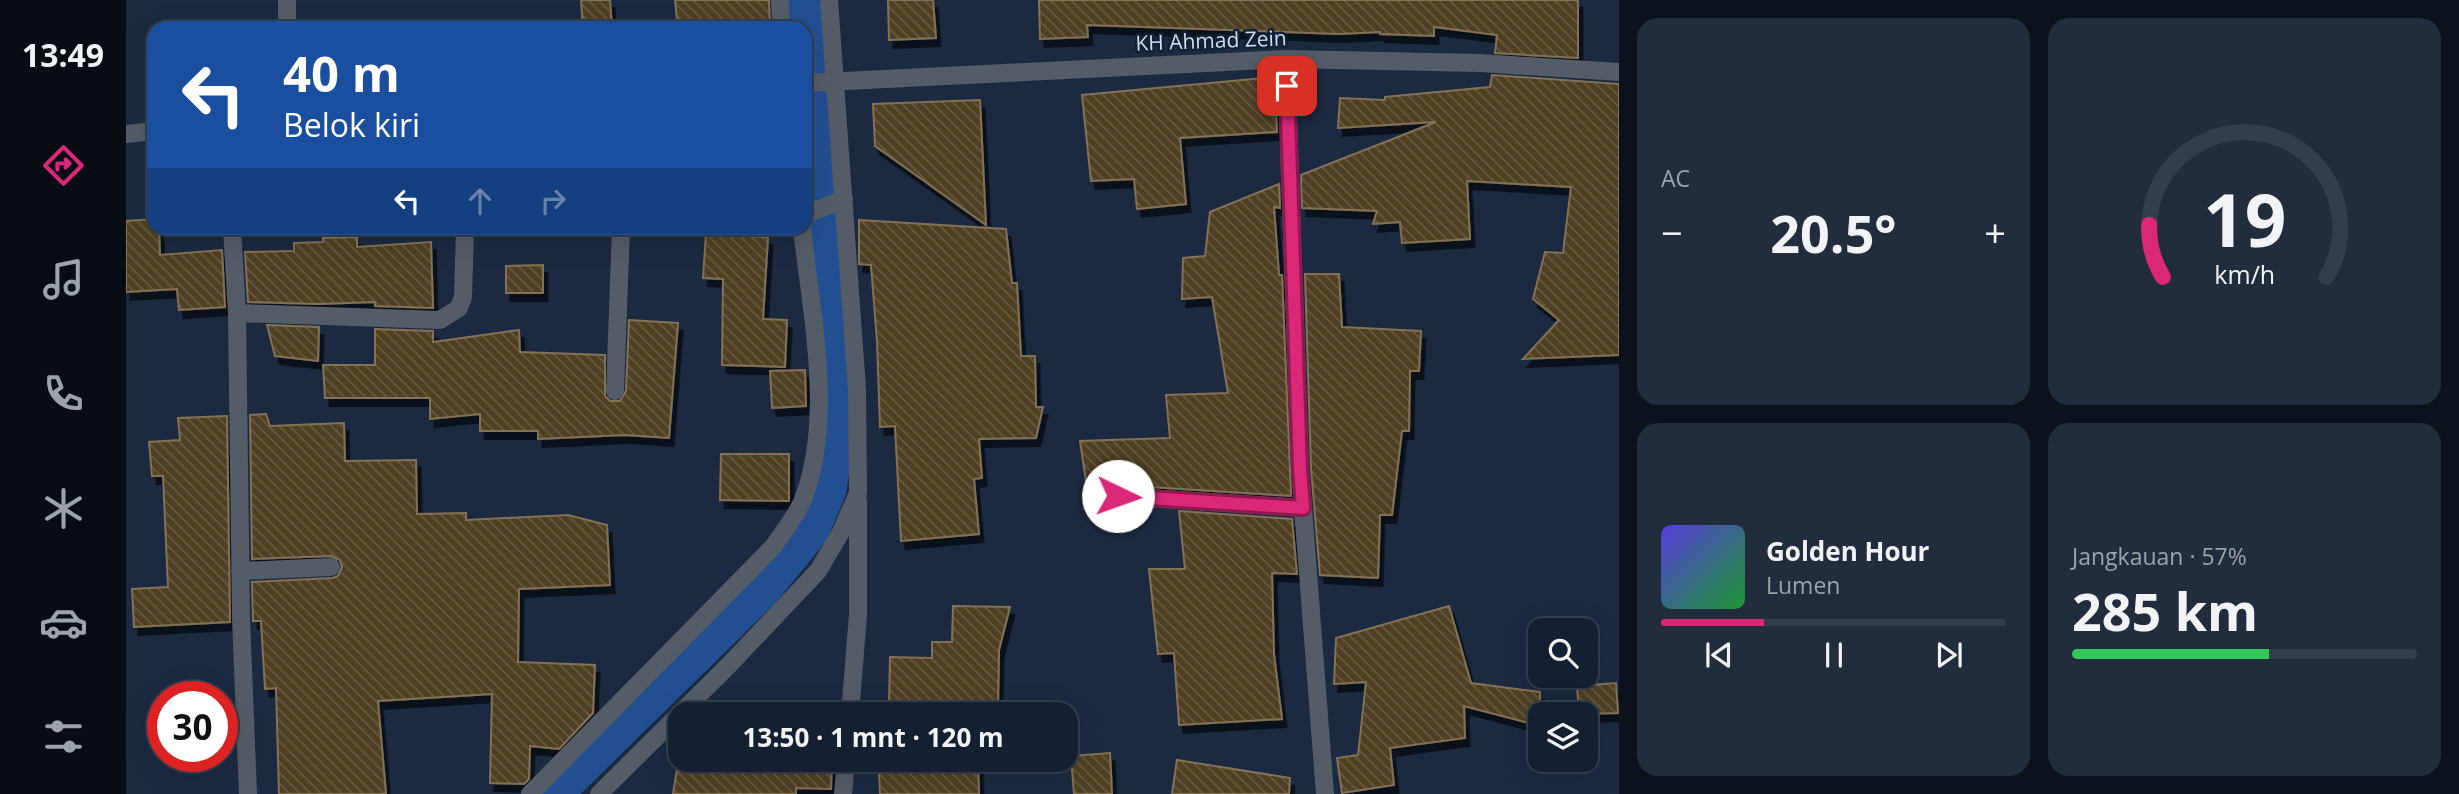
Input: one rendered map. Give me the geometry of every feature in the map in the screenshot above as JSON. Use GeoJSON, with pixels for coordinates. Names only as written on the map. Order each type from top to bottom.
{"type":"FeatureCollection","features":[{"type":"Feature","properties":{"kind":"street"},"geometry":{"type":"LineString","coordinates":[[287,0],[287,21]]}},
{"type":"Feature","properties":{"kind":"street"},"geometry":{"type":"LineString","coordinates":[[780,0],[781,21]]}},
{"type":"Feature","properties":{"kind":"street"},"geometry":{"type":"LineString","coordinates":[[829,0],[820,82],[839,201],[858,389],[858,615],[851,702]]}},
{"type":"Feature","properties":{"kind":"street"},"geometry":{"type":"LineString","coordinates":[[1286,59],[1300,469],[1325,794]]}},
{"type":"Feature","properties":{"kind":"street","name":"KH Ahmad Zein"},"geometry":{"type":"LineString","coordinates":[[820,82],[1286,59],[1480,64],[1619,72]]}},
{"type":"Feature","properties":{"kind":"street"},"geometry":{"type":"LineString","coordinates":[[126,134],[147,132]]}},
{"type":"Feature","properties":{"kind":"street"},"geometry":{"type":"LineString","coordinates":[[812,215],[839,201]]}},
{"type":"Feature","properties":{"kind":"street"},"geometry":{"type":"LineString","coordinates":[[232,235],[237,313],[240,571],[248,794]]}},
{"type":"Feature","properties":{"kind":"street"},"geometry":{"type":"LineString","coordinates":[[237,313],[440,320],[459,308],[463,297],[465,235]]}},
{"type":"Feature","properties":{"kind":"street"},"geometry":{"type":"LineString","coordinates":[[615,391],[621,235]]}},
{"type":"Feature","properties":{"kind":"street"},"geometry":{"type":"LineString","coordinates":[[530,794],[773,547],[800,506],[810,480],[817,448],[818,389],[807,235]]}},
{"type":"Feature","properties":{"kind":"street"},"geometry":{"type":"LineString","coordinates":[[599,794],[729,665],[818,571],[841,532],[858,493]]}},
{"type":"Feature","properties":{"kind":"street"},"geometry":{"type":"LineString","coordinates":[[1118,496],[1303,508]]}},
{"type":"Feature","properties":{"kind":"street"},"geometry":{"type":"LineString","coordinates":[[240,571],[331,567]]}},
{"type":"Feature","properties":{"kind":"street"},"geometry":{"type":"LineString","coordinates":[[843,794],[845,772]]}},
{"type":"Feature","properties":{"kind":"building"},"geometry":{"type":"Polygon","coordinates":[[[581,0],[610,0],[612,21],[582,21],[581,0]]]}},
{"type":"Feature","properties":{"kind":"building"},"geometry":{"type":"Polygon","coordinates":[[[675,0],[769,0],[770,21],[677,21],[675,0]]]}},
{"type":"Feature","properties":{"kind":"building"},"geometry":{"type":"Polygon","coordinates":[[[888,0],[933,0],[936,38],[889,40],[888,0]]]}},
{"type":"Feature","properties":{"kind":"building"},"geometry":{"type":"Polygon","coordinates":[[[1039,0],[1578,0],[1578,58],[1495,53],[1497,35],[1434,27],[1434,36],[1380,32],[1339,34],[1087,25],[1088,37],[1040,39],[1039,0]]]}},
{"type":"Feature","properties":{"kind":"building"},"geometry":{"type":"Polygon","coordinates":[[[1492,75],[1619,84],[1619,355],[1523,359],[1559,320],[1533,299],[1545,252],[1563,253],[1571,187],[1467,181],[1470,239],[1402,243],[1400,222],[1373,224],[1377,211],[1302,208],[1301,175],[1436,122],[1338,128],[1340,98],[1385,100],[1385,97],[1490,87],[1492,75]]]}},
{"type":"Feature","properties":{"kind":"building"},"geometry":{"type":"Polygon","coordinates":[[[1274,77],[1277,132],[1180,138],[1186,204],[1137,209],[1134,179],[1091,181],[1082,95],[1274,77]]]}},
{"type":"Feature","properties":{"kind":"building"},"geometry":{"type":"Polygon","coordinates":[[[980,100],[986,225],[875,146],[873,104],[980,100]]]}},
{"type":"Feature","properties":{"kind":"building"},"geometry":{"type":"Polygon","coordinates":[[[1279,184],[1280,208],[1274,207],[1279,275],[1282,275],[1291,496],[1118,485],[1108,489],[1087,488],[1080,441],[1170,438],[1166,395],[1228,393],[1212,297],[1182,299],[1183,258],[1205,256],[1210,212],[1279,184]]]}},
{"type":"Feature","properties":{"kind":"building"},"geometry":{"type":"Polygon","coordinates":[[[147,220],[147,235],[159,235],[160,255],[222,250],[225,307],[179,310],[177,289],[126,292],[126,221],[147,220]]]}},
{"type":"Feature","properties":{"kind":"building"},"geometry":{"type":"Polygon","coordinates":[[[859,220],[1006,229],[1012,283],[1017,283],[1021,356],[1035,356],[1036,407],[1043,407],[1036,438],[979,439],[982,478],[974,479],[979,534],[901,541],[895,426],[880,427],[871,265],[859,264],[859,220]]]}},
{"type":"Feature","properties":{"kind":"building"},"geometry":{"type":"Polygon","coordinates":[[[706,235],[768,237],[763,319],[787,320],[785,367],[722,365],[723,279],[703,278],[706,235]]]}},
{"type":"Feature","properties":{"kind":"building"},"geometry":{"type":"Polygon","coordinates":[[[357,237],[357,247],[431,242],[433,308],[375,306],[375,302],[248,302],[245,252],[294,251],[294,243],[323,242],[323,238],[357,237]]]}},
{"type":"Feature","properties":{"kind":"building"},"geometry":{"type":"Polygon","coordinates":[[[543,265],[543,293],[506,293],[506,266],[543,265]]]}},
{"type":"Feature","properties":{"kind":"building"},"geometry":{"type":"Polygon","coordinates":[[[1305,274],[1339,274],[1342,327],[1421,331],[1419,371],[1410,371],[1409,431],[1402,431],[1392,515],[1380,515],[1378,578],[1320,575],[1311,468],[1305,274]]]}},
{"type":"Feature","properties":{"kind":"building"},"geometry":{"type":"Polygon","coordinates":[[[629,320],[678,323],[669,438],[625,435],[538,439],[538,431],[480,431],[480,414],[430,419],[430,398],[325,398],[323,365],[375,365],[375,329],[433,331],[433,342],[519,330],[520,352],[605,355],[605,396],[610,401],[620,401],[626,391],[629,320]]]}},
{"type":"Feature","properties":{"kind":"building"},"geometry":{"type":"Polygon","coordinates":[[[267,325],[319,327],[318,361],[275,356],[267,325]]]}},
{"type":"Feature","properties":{"kind":"building"},"geometry":{"type":"Polygon","coordinates":[[[805,370],[806,406],[772,408],[770,371],[805,370]]]}},
{"type":"Feature","properties":{"kind":"building"},"geometry":{"type":"Polygon","coordinates":[[[266,414],[270,426],[344,423],[345,461],[416,460],[417,514],[466,513],[466,520],[568,515],[607,525],[610,585],[519,589],[518,662],[595,665],[593,713],[559,749],[530,746],[529,779],[524,784],[490,783],[492,694],[378,701],[386,794],[279,794],[276,688],[265,689],[261,621],[253,621],[252,582],[332,578],[338,576],[342,567],[340,560],[331,556],[252,559],[250,415],[266,414]]]}},
{"type":"Feature","properties":{"kind":"building"},"geometry":{"type":"Polygon","coordinates":[[[227,416],[230,622],[134,627],[132,589],[168,587],[163,476],[152,476],[149,442],[180,440],[178,418],[227,416]]]}},
{"type":"Feature","properties":{"kind":"building"},"geometry":{"type":"Polygon","coordinates":[[[721,454],[789,454],[789,501],[720,500],[721,454]]]}},
{"type":"Feature","properties":{"kind":"building"},"geometry":{"type":"Polygon","coordinates":[[[1179,511],[1292,519],[1297,574],[1272,573],[1274,654],[1282,719],[1179,725],[1174,653],[1158,654],[1149,569],[1185,569],[1179,511]]]}},
{"type":"Feature","properties":{"kind":"building"},"geometry":{"type":"Polygon","coordinates":[[[953,606],[1010,607],[999,650],[998,702],[889,702],[890,657],[932,658],[932,642],[952,642],[953,606]]]}},
{"type":"Feature","properties":{"kind":"building"},"geometry":{"type":"Polygon","coordinates":[[[1449,606],[1471,683],[1540,692],[1540,702],[1528,702],[1528,723],[1464,706],[1465,738],[1390,748],[1394,785],[1342,793],[1337,758],[1358,755],[1366,682],[1334,684],[1336,638],[1449,606]]]}},
{"type":"Feature","properties":{"kind":"building"},"geometry":{"type":"Polygon","coordinates":[[[1616,683],[1618,713],[1598,714],[1598,702],[1578,702],[1577,688],[1598,688],[1598,684],[1616,683]]]}},
{"type":"Feature","properties":{"kind":"building"},"geometry":{"type":"Polygon","coordinates":[[[1110,753],[1112,794],[1074,794],[1072,772],[1078,772],[1078,755],[1110,753]]]}},
{"type":"Feature","properties":{"kind":"building"},"geometry":{"type":"Polygon","coordinates":[[[1177,760],[1290,778],[1289,794],[1172,794],[1177,760]]]}},
{"type":"Feature","properties":{"kind":"building"},"geometry":{"type":"Polygon","coordinates":[[[677,772],[832,772],[831,789],[796,788],[796,794],[673,794],[677,772]]]}},
{"type":"Feature","properties":{"kind":"building"},"geometry":{"type":"Polygon","coordinates":[[[978,772],[979,794],[880,794],[879,773],[978,772]]]}},
{"type":"Feature","properties":{"kind":"waterway"},"geometry":{"type":"LineString","coordinates":[[800,0],[806,21]]}},
{"type":"Feature","properties":{"kind":"waterway"},"geometry":{"type":"LineString","coordinates":[[554,794],[763,589],[811,530],[828,490],[836,432],[821,184],[812,86]]}},
{"type":"Feature","properties":{"kind":"route"},"geometry":{"type":"LineString","coordinates":[[1118,496],[1303,508],[1287,86]]}}]}
